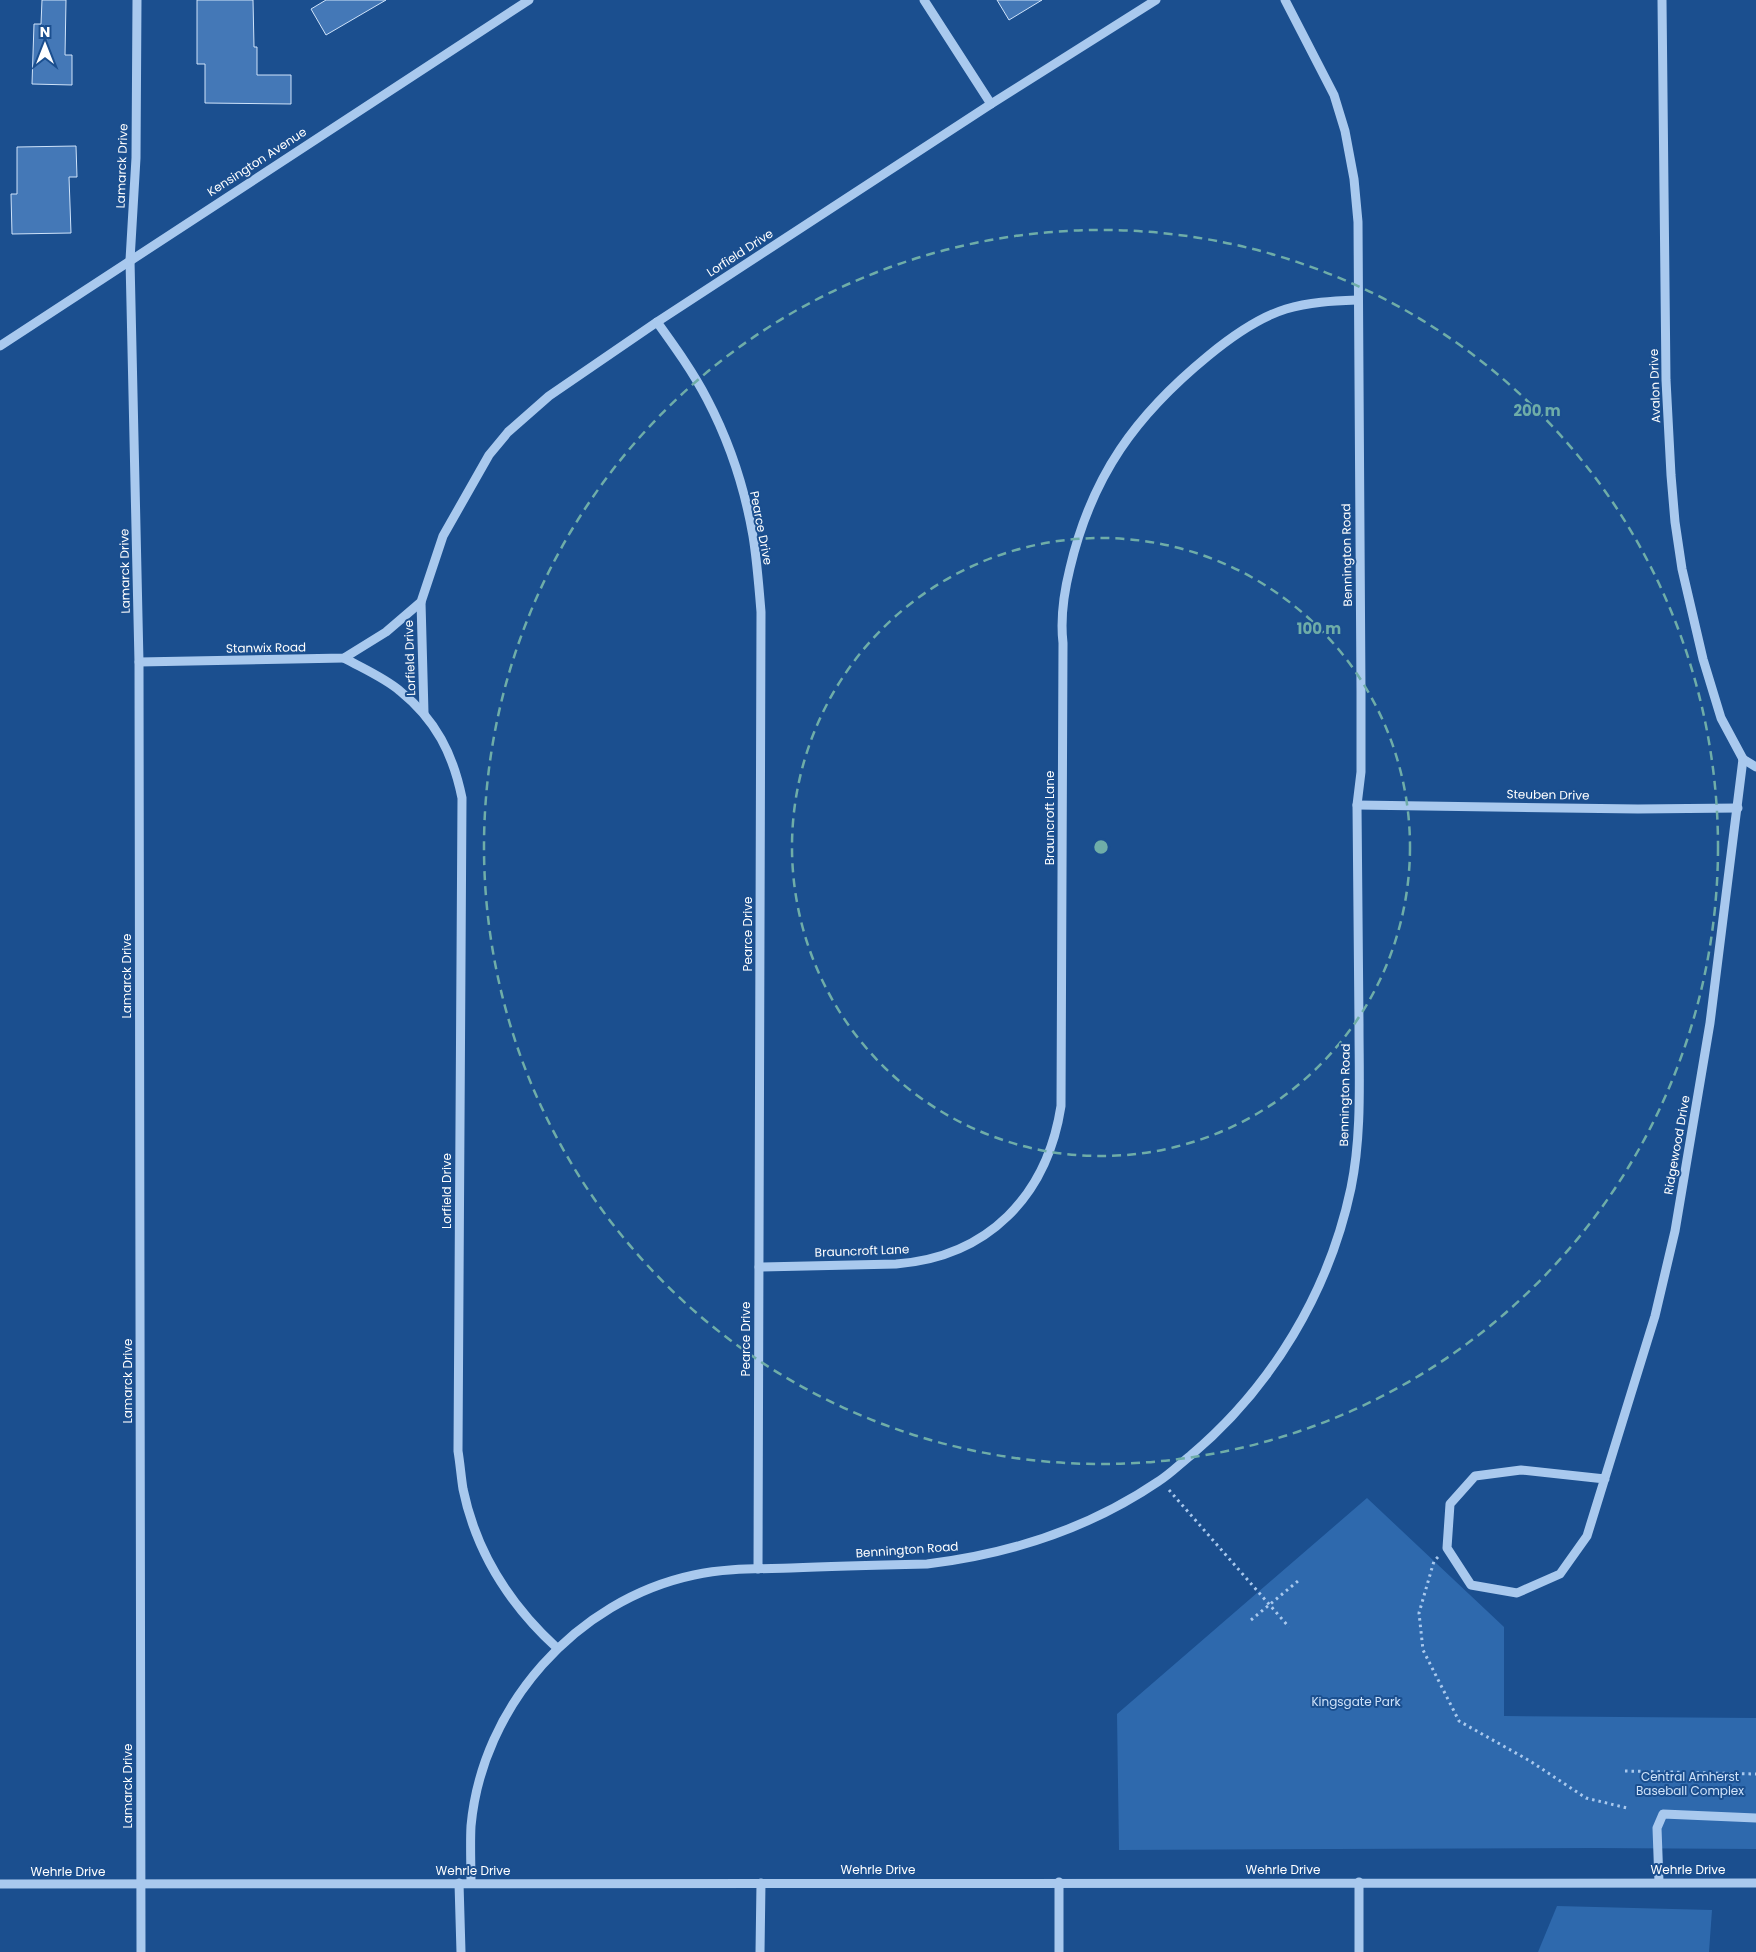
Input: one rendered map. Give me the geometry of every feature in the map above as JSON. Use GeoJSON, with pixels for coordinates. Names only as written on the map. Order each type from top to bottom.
{"type":"FeatureCollection","features":[{"type":"Feature","properties":{"kind":"street","name":"Lamarck Drive"},"geometry":{"type":"LineString","coordinates":[[137,0],[136,158],[130,260],[139,662],[141,1952]]}},
{"type":"Feature","properties":{"kind":"street","name":"Kensington Avenue"},"geometry":{"type":"LineString","coordinates":[[0,346],[529,0]]}},
{"type":"Feature","properties":{"kind":"street"},"geometry":{"type":"LineString","coordinates":[[924,0],[991,104]]}},
{"type":"Feature","properties":{"kind":"street","name":"Lorfield Drive"},"geometry":{"type":"LineString","coordinates":[[424,713],[421,602],[443,536],[489,455],[508,432],[557,390],[657,322],[991,104],[1156,0]]}},
{"type":"Feature","properties":{"kind":"street","name":"Bennington Road"},"geometry":{"type":"LineString","coordinates":[[471,1883],[471,1826],[479,1786],[491,1748],[513,1705],[530,1678],[557,1648],[591,1620],[623,1600],[657,1585],[694,1575],[730,1569],[927,1564],[960,1560],[1040,1541],[1085,1522],[1161,1481],[1208,1441],[1242,1406],[1273,1367],[1299,1325],[1321,1281],[1338,1235],[1351,1187],[1359,1122],[1357,805],[1361,772],[1361,692],[1358,222],[1354,179],[1345,131],[1334,95],[1285,0]]}},
{"type":"Feature","properties":{"kind":"street","name":"Avalon Drive"},"geometry":{"type":"LineString","coordinates":[[1662,0],[1666,380],[1674,512],[1682,569],[1703,659],[1720,718],[1743,759]]}},
{"type":"Feature","properties":{"kind":"street","name":"Brauncroft Lane"},"geometry":{"type":"LineString","coordinates":[[759,1267],[896,1264],[942,1256],[970,1244],[995,1228],[1016,1208],[1034,1184],[1048,1158],[1057,1130],[1061,1106],[1063,643],[1061,626],[1066,586],[1075,546],[1091,501],[1104,473],[1120,447],[1145,415],[1185,374],[1226,341],[1258,321],[1285,309],[1314,302],[1357,300]]}},
{"type":"Feature","properties":{"kind":"street","name":"Pearce Drive"},"geometry":{"type":"LineString","coordinates":[[657,322],[686,363],[707,399],[725,437],[744,496],[753,536],[762,612],[758,1569]]}},
{"type":"Feature","properties":{"kind":"street","name":"Lorfield Drive"},"geometry":{"type":"LineString","coordinates":[[421,602],[386,632],[344,658],[399,690],[424,713],[447,747],[456,772],[462,798],[458,1451],[463,1488],[484,1552],[502,1586],[519,1609],[557,1648]]}},
{"type":"Feature","properties":{"kind":"street","name":"Stanwix Road"},"geometry":{"type":"LineString","coordinates":[[139,662],[344,658]]}},
{"type":"Feature","properties":{"kind":"street"},"geometry":{"type":"LineString","coordinates":[[1743,759],[1756,767]]}},
{"type":"Feature","properties":{"kind":"street","name":"Ridgewood Drive"},"geometry":{"type":"LineString","coordinates":[[1447,1548],[1471,1585],[1517,1593],[1560,1574],[1587,1536],[1655,1316],[1675,1231],[1710,1023],[1743,759]]}},
{"type":"Feature","properties":{"kind":"street","name":"Steuben Drive"},"geometry":{"type":"LineString","coordinates":[[1357,805],[1638,809],[1738,808]]}},
{"type":"Feature","properties":{"kind":"street"},"geometry":{"type":"LineString","coordinates":[[1447,1548],[1450,1504],[1475,1476],[1521,1470],[1605,1478]]}},
{"type":"Feature","properties":{"kind":"street"},"geometry":{"type":"LineString","coordinates":[[1659,1882],[1657,1828],[1663,1814],[1756,1818]]}},
{"type":"Feature","properties":{"kind":"street"},"geometry":{"type":"LineString","coordinates":[[1059,1882],[1059,1952]]}},
{"type":"Feature","properties":{"kind":"street"},"geometry":{"type":"LineString","coordinates":[[1359,1882],[1359,1952]]}},
{"type":"Feature","properties":{"kind":"street"},"geometry":{"type":"LineString","coordinates":[[459,1883],[461,1952]]}},
{"type":"Feature","properties":{"kind":"street"},"geometry":{"type":"LineString","coordinates":[[760,1952],[761,1883]]}},
{"type":"Feature","properties":{"kind":"street","name":"Wehrle Drive"},"geometry":{"type":"LineString","coordinates":[[0,1884],[1756,1883]]}},
{"type":"Feature","properties":{"kind":"path"},"geometry":{"type":"LineString","coordinates":[[1161,1481],[1289,1627]]}},
{"type":"Feature","properties":{"kind":"path"},"geometry":{"type":"LineString","coordinates":[[1447,1548],[1434,1561],[1419,1613],[1423,1650],[1459,1721],[1530,1761],[1586,1798],[1627,1808]]}},
{"type":"Feature","properties":{"kind":"path"},"geometry":{"type":"LineString","coordinates":[[1251,1620],[1298,1581]]}},
{"type":"Feature","properties":{"kind":"path"},"geometry":{"type":"LineString","coordinates":[[1625,1771],[1756,1774]]}},
{"type":"Feature","properties":{"kind":"green space","name":"Kingsgate Park"},"geometry":{"type":"Polygon","coordinates":[[[1367,1498],[1504,1627],[1504,1716],[1756,1718],[1756,1849],[1119,1850],[1117,1714],[1367,1498]]]}},
{"type":"Feature","properties":{"kind":"green space"},"geometry":{"type":"Polygon","coordinates":[[[1557,1906],[1712,1910],[1709,1952],[1538,1952],[1557,1906]]]}},
{"type":"Feature","properties":{"kind":"building"},"geometry":{"type":"Polygon","coordinates":[[[42,0],[66,0],[65,55],[72,55],[72,85],[32,84],[34,24],[41,24],[42,0]]]}},
{"type":"Feature","properties":{"kind":"building"},"geometry":{"type":"Polygon","coordinates":[[[197,0],[253,0],[254,47],[257,47],[257,75],[291,75],[291,104],[205,103],[205,64],[197,64],[197,0]]]}},
{"type":"Feature","properties":{"kind":"building"},"geometry":{"type":"Polygon","coordinates":[[[326,0],[386,0],[326,35],[311,9],[326,0]]]}},
{"type":"Feature","properties":{"kind":"building"},"geometry":{"type":"Polygon","coordinates":[[[997,0],[1042,0],[1009,20],[997,0]]]}},
{"type":"Feature","properties":{"kind":"building"},"geometry":{"type":"Polygon","coordinates":[[[76,146],[77,177],[69,177],[71,233],[12,234],[11,194],[17,194],[17,147],[76,146]]]}},
{"type":"Feature","properties":{"kind":"park label","name":"Central Amherst Baseball Complex"},"geometry":{"type":"Point","coordinates":[1690,1784]}}]}
